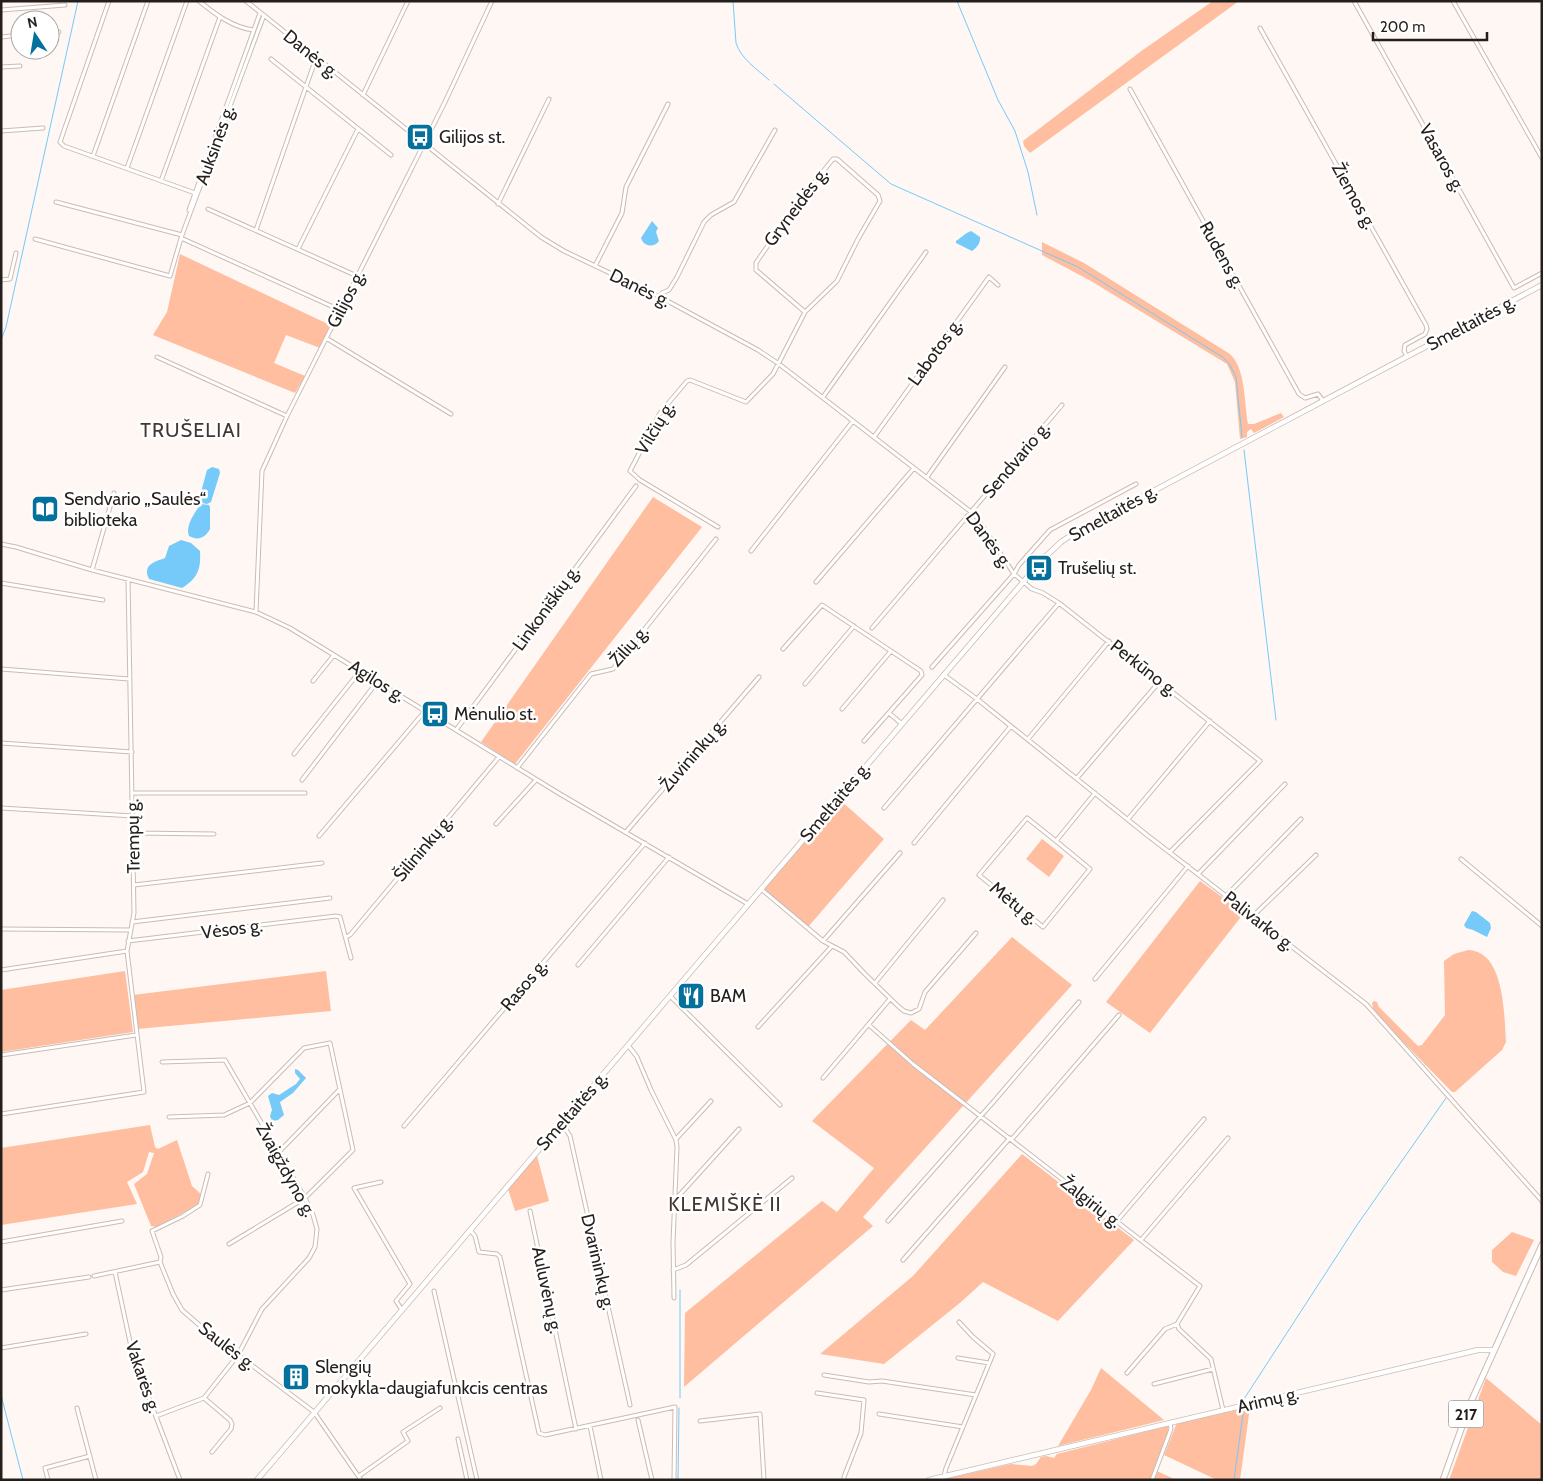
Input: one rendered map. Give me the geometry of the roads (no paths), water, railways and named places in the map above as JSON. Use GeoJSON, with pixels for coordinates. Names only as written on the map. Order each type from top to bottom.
{"type":"FeatureCollection","features":[{"type":"Feature","properties":{"kind":"main road","name":"Smeltaitės g."},"geometry":{"type":"LineString","coordinates":[[256,1480],[1048,553],[1076,532],[1542,285]]}},
{"type":"Feature","properties":{"kind":"main road","name":"217"},"geometry":{"type":"LineString","coordinates":[[1443,1480],[1470,1404],[1542,1245]]}},
{"type":"Feature","properties":{"kind":"main road","name":"Arimų g."},"geometry":{"type":"LineString","coordinates":[[929,1480],[1478,1350],[1494,1350]]}},
{"type":"Feature","properties":{"kind":"street"},"geometry":{"type":"LineString","coordinates":[[109,1],[60,142],[64,146],[195,193]]}},
{"type":"Feature","properties":{"kind":"street"},"geometry":{"type":"LineString","coordinates":[[92,156],[148,1]]}},
{"type":"Feature","properties":{"kind":"street"},"geometry":{"type":"LineString","coordinates":[[127,168],[187,1]]}},
{"type":"Feature","properties":{"kind":"street"},"geometry":{"type":"LineString","coordinates":[[199,1],[220,18],[253,30]]}},
{"type":"Feature","properties":{"kind":"street","name":"Danės g."},"geometry":{"type":"LineString","coordinates":[[246,1],[541,238],[660,297],[758,350],[779,364],[972,512],[1014,574],[1023,582]]}},
{"type":"Feature","properties":{"kind":"street"},"geometry":{"type":"LineString","coordinates":[[363,95],[408,1]]}},
{"type":"Feature","properties":{"kind":"street","name":"Gilijos g."},"geometry":{"type":"LineString","coordinates":[[256,612],[262,471],[287,416],[424,145],[492,1]]}},
{"type":"Feature","properties":{"kind":"street","name":"Vasaros g."},"geometry":{"type":"LineString","coordinates":[[1354,1],[1514,288],[1542,273]]}},
{"type":"Feature","properties":{"kind":"street"},"geometry":{"type":"LineString","coordinates":[[1453,1],[1542,158]]}},
{"type":"Feature","properties":{"kind":"street"},"geometry":{"type":"LineString","coordinates":[[1,10],[65,5]]}},
{"type":"Feature","properties":{"kind":"street"},"geometry":{"type":"LineString","coordinates":[[189,210],[253,30],[262,14]]}},
{"type":"Feature","properties":{"kind":"street","name":"Auksinės g."},"geometry":{"type":"LineString","coordinates":[[35,239],[170,276],[181,237],[262,14]]}},
{"type":"Feature","properties":{"kind":"street"},"geometry":{"type":"LineString","coordinates":[[161,181],[220,18]]}},
{"type":"Feature","properties":{"kind":"street","name":"Žiemos g."},"geometry":{"type":"LineString","coordinates":[[1260,28],[1426,325],[1425,334],[1405,345],[1404,350],[1407,356]]}},
{"type":"Feature","properties":{"kind":"street"},"geometry":{"type":"LineString","coordinates":[[271,58],[391,155]]}},
{"type":"Feature","properties":{"kind":"street"},"geometry":{"type":"LineString","coordinates":[[256,230],[316,58]]}},
{"type":"Feature","properties":{"kind":"street"},"geometry":{"type":"LineString","coordinates":[[1,68],[20,66]]}},
{"type":"Feature","properties":{"kind":"street","name":"Rudens g."},"geometry":{"type":"LineString","coordinates":[[1130,89],[1299,394],[1305,398],[1318,394],[1322,401]]}},
{"type":"Feature","properties":{"kind":"street"},"geometry":{"type":"LineString","coordinates":[[498,204],[549,99]]}},
{"type":"Feature","properties":{"kind":"street"},"geometry":{"type":"LineString","coordinates":[[595,266],[622,213],[626,188],[668,104]]}},
{"type":"Feature","properties":{"kind":"street"},"geometry":{"type":"LineString","coordinates":[[1,131],[43,128]]}},
{"type":"Feature","properties":{"kind":"street"},"geometry":{"type":"LineString","coordinates":[[298,249],[358,129]]}},
{"type":"Feature","properties":{"kind":"street"},"geometry":{"type":"LineString","coordinates":[[660,297],[662,293],[669,290],[677,277],[704,222],[711,215],[734,202],[776,130]]}},
{"type":"Feature","properties":{"kind":"street","name":"Gryneidės g."},"geometry":{"type":"LineString","coordinates":[[779,364],[805,312],[837,281],[858,239],[880,202],[878,196],[837,159],[833,159],[810,186],[782,223],[756,263],[756,270],[805,312]]}},
{"type":"Feature","properties":{"kind":"street"},"geometry":{"type":"LineString","coordinates":[[56,202],[181,237],[340,310]]}},
{"type":"Feature","properties":{"kind":"street"},"geometry":{"type":"LineString","coordinates":[[208,209],[357,276]]}},
{"type":"Feature","properties":{"kind":"street"},"geometry":{"type":"LineString","coordinates":[[823,397],[926,252]]}},
{"type":"Feature","properties":{"kind":"street"},"geometry":{"type":"LineString","coordinates":[[1,280],[10,279],[16,253]]}},
{"type":"Feature","properties":{"kind":"street","name":"Labotos g."},"geometry":{"type":"LineString","coordinates":[[874,437],[988,278],[998,285]]}},
{"type":"Feature","properties":{"kind":"street"},"geometry":{"type":"LineString","coordinates":[[326,338],[451,414]]}},
{"type":"Feature","properties":{"kind":"street"},"geometry":{"type":"LineString","coordinates":[[157,358],[287,416]]}},
{"type":"Feature","properties":{"kind":"street","name":"Vilčių g."},"geometry":{"type":"LineString","coordinates":[[718,528],[640,480],[630,471],[660,413],[686,382],[690,380],[746,402],[773,374],[779,364]]}},
{"type":"Feature","properties":{"kind":"street"},"geometry":{"type":"LineString","coordinates":[[927,477],[1005,367]]}},
{"type":"Feature","properties":{"kind":"street","name":"Sendvario g."},"geometry":{"type":"LineString","coordinates":[[872,628],[1062,405]]}},
{"type":"Feature","properties":{"kind":"street"},"geometry":{"type":"LineString","coordinates":[[751,550],[853,421]]}},
{"type":"Feature","properties":{"kind":"street"},"geometry":{"type":"LineString","coordinates":[[816,582],[914,468]]}},
{"type":"Feature","properties":{"kind":"street"},"geometry":{"type":"LineString","coordinates":[[932,666],[1014,574],[1019,565],[1050,530],[1136,484]]}},
{"type":"Feature","properties":{"kind":"street","name":"Linkoniškių g."},"geometry":{"type":"LineString","coordinates":[[456,730],[636,486]]}},
{"type":"Feature","properties":{"kind":"street"},"geometry":{"type":"LineString","coordinates":[[92,570],[114,493]]}},
{"type":"Feature","properties":{"kind":"street","name":"Žilių g."},"geometry":{"type":"LineString","coordinates":[[518,768],[591,674],[613,669],[716,539]]}},
{"type":"Feature","properties":{"kind":"street","name":"Agilos g."},"geometry":{"type":"LineString","coordinates":[[1,544],[16,546],[92,570],[256,612],[290,628],[536,780],[748,904]]}},
{"type":"Feature","properties":{"kind":"street","name":"Trempų g."},"geometry":{"type":"LineString","coordinates":[[1,1114],[144,1092],[127,951],[134,913],[128,579]]}},
{"type":"Feature","properties":{"kind":"street","name":"Perkūno g."},"geometry":{"type":"LineString","coordinates":[[1023,582],[1059,603],[1260,761],[1170,852]]}},
{"type":"Feature","properties":{"kind":"street"},"geometry":{"type":"LineString","coordinates":[[1,583],[104,600]]}},
{"type":"Feature","properties":{"kind":"street"},"geometry":{"type":"LineString","coordinates":[[884,808],[1059,603]]}},
{"type":"Feature","properties":{"kind":"street"},"geometry":{"type":"LineString","coordinates":[[783,649],[822,605],[921,671],[922,675],[864,742]]}},
{"type":"Feature","properties":{"kind":"street"},"geometry":{"type":"LineString","coordinates":[[805,684],[854,626]]}},
{"type":"Feature","properties":{"kind":"street"},"geometry":{"type":"LineString","coordinates":[[1028,739],[1109,641]]}},
{"type":"Feature","properties":{"kind":"street"},"geometry":{"type":"LineString","coordinates":[[842,709],[892,650]]}},
{"type":"Feature","properties":{"kind":"street"},"geometry":{"type":"LineString","coordinates":[[313,682],[334,655]]}},
{"type":"Feature","properties":{"kind":"street"},"geometry":{"type":"LineString","coordinates":[[1,669],[129,679]]}},
{"type":"Feature","properties":{"kind":"street"},"geometry":{"type":"LineString","coordinates":[[294,754],[360,671]]}},
{"type":"Feature","properties":{"kind":"street","name":"Palivarko g."},"geometry":{"type":"LineString","coordinates":[[944,675],[1366,1004],[1542,1201]]}},
{"type":"Feature","properties":{"kind":"street","name":"Žuvininkų g."},"geometry":{"type":"LineString","coordinates":[[626,832],[759,678]]}},
{"type":"Feature","properties":{"kind":"street"},"geometry":{"type":"LineString","coordinates":[[1077,778],[1160,681]]}},
{"type":"Feature","properties":{"kind":"street"},"geometry":{"type":"LineString","coordinates":[[302,780],[377,682]]}},
{"type":"Feature","properties":{"kind":"street"},"geometry":{"type":"LineString","coordinates":[[319,836],[425,712]]}},
{"type":"Feature","properties":{"kind":"street"},"geometry":{"type":"LineString","coordinates":[[889,713],[902,724]]}},
{"type":"Feature","properties":{"kind":"street"},"geometry":{"type":"LineString","coordinates":[[1128,820],[1210,721]]}},
{"type":"Feature","properties":{"kind":"street"},"geometry":{"type":"LineString","coordinates":[[914,843],[1011,726]]}},
{"type":"Feature","properties":{"kind":"street"},"geometry":{"type":"LineString","coordinates":[[1,743],[132,752]]}},
{"type":"Feature","properties":{"kind":"street","name":"Šilininkų g."},"geometry":{"type":"LineString","coordinates":[[346,937],[350,936],[499,757]]}},
{"type":"Feature","properties":{"kind":"street"},"geometry":{"type":"LineString","coordinates":[[496,824],[536,780]]}},
{"type":"Feature","properties":{"kind":"street"},"geometry":{"type":"LineString","coordinates":[[1198,874],[1285,784]]}},
{"type":"Feature","properties":{"kind":"street"},"geometry":{"type":"LineString","coordinates":[[132,793],[305,793]]}},
{"type":"Feature","properties":{"kind":"street"},"geometry":{"type":"LineString","coordinates":[[1056,841],[1095,793]]}},
{"type":"Feature","properties":{"kind":"street"},"geometry":{"type":"LineString","coordinates":[[1,808],[133,816]]}},
{"type":"Feature","properties":{"kind":"street","name":"Mėtų g."},"geometry":{"type":"LineString","coordinates":[[1027,818],[1056,841],[1090,869],[1043,927],[979,875],[1027,818]]}},
{"type":"Feature","properties":{"kind":"street"},"geometry":{"type":"LineString","coordinates":[[1226,896],[1300,819]]}},
{"type":"Feature","properties":{"kind":"street"},"geometry":{"type":"LineString","coordinates":[[133,834],[214,834]]}},
{"type":"Feature","properties":{"kind":"street","name":"Rasos g."},"geometry":{"type":"LineString","coordinates":[[404,1126],[645,843]]}},
{"type":"Feature","properties":{"kind":"street"},"geometry":{"type":"LineString","coordinates":[[823,941],[900,852]]}},
{"type":"Feature","properties":{"kind":"street"},"geometry":{"type":"LineString","coordinates":[[1253,916],[1316,855]]}},
{"type":"Feature","properties":{"kind":"street"},"geometry":{"type":"LineString","coordinates":[[578,966],[669,857]]}},
{"type":"Feature","properties":{"kind":"street"},"geometry":{"type":"LineString","coordinates":[[1461,859],[1542,926]]}},
{"type":"Feature","properties":{"kind":"street"},"geometry":{"type":"LineString","coordinates":[[134,885],[322,863]]}},
{"type":"Feature","properties":{"kind":"street"},"geometry":{"type":"LineString","coordinates":[[1095,979],[1188,866]]}},
{"type":"Feature","properties":{"kind":"street"},"geometry":{"type":"LineString","coordinates":[[760,889],[823,941],[844,952],[890,1000],[904,1011],[911,1012],[919,1009],[925,992],[976,933]]}},
{"type":"Feature","properties":{"kind":"street"},"geometry":{"type":"LineString","coordinates":[[132,922],[330,898]]}},
{"type":"Feature","properties":{"kind":"street"},"geometry":{"type":"LineString","coordinates":[[875,983],[943,900]]}},
{"type":"Feature","properties":{"kind":"street","name":"Vėsos g."},"geometry":{"type":"LineString","coordinates":[[128,942],[336,916],[340,917],[346,937]]}},
{"type":"Feature","properties":{"kind":"street"},"geometry":{"type":"LineString","coordinates":[[1,930],[130,930]]}},
{"type":"Feature","properties":{"kind":"street"},"geometry":{"type":"LineString","coordinates":[[346,937],[351,958]]}},
{"type":"Feature","properties":{"kind":"street"},"geometry":{"type":"LineString","coordinates":[[758,1027],[832,946]]}},
{"type":"Feature","properties":{"kind":"street"},"geometry":{"type":"LineString","coordinates":[[1,970],[127,951]]}},
{"type":"Feature","properties":{"kind":"street"},"geometry":{"type":"LineString","coordinates":[[670,996],[780,1105]]}},
{"type":"Feature","properties":{"kind":"street"},"geometry":{"type":"LineString","coordinates":[[823,1078],[890,1000]]}},
{"type":"Feature","properties":{"kind":"street"},"geometry":{"type":"LineString","coordinates":[[888,1221],[982,1116],[1079,1002]]}},
{"type":"Feature","properties":{"kind":"street"},"geometry":{"type":"LineString","coordinates":[[903,1260],[1119,1015]]}},
{"type":"Feature","properties":{"kind":"street","name":"Žalgirių g."},"geometry":{"type":"LineString","coordinates":[[869,1025],[913,1064],[1200,1286],[1177,1324]]}},
{"type":"Feature","properties":{"kind":"street"},"geometry":{"type":"LineString","coordinates":[[1,1055],[136,1035]]}},
{"type":"Feature","properties":{"kind":"street"},"geometry":{"type":"LineString","coordinates":[[169,1117],[218,1116],[250,1103],[304,1048],[330,1043],[353,1150],[304,1198],[229,1244]]}},
{"type":"Feature","properties":{"kind":"street"},"geometry":{"type":"LineString","coordinates":[[628,1045],[637,1056],[651,1090],[676,1140],[674,1298]]}},
{"type":"Feature","properties":{"kind":"street","name":"Žvaigždyno g."},"geometry":{"type":"LineString","coordinates":[[162,1062],[225,1060],[304,1198],[313,1215],[317,1229],[313,1252],[309,1258],[262,1309],[238,1355],[204,1398]]}},
{"type":"Feature","properties":{"kind":"street"},"geometry":{"type":"LineString","coordinates":[[278,1152],[340,1089]]}},
{"type":"Feature","properties":{"kind":"street"},"geometry":{"type":"LineString","coordinates":[[676,1140],[711,1101]]}},
{"type":"Feature","properties":{"kind":"street"},"geometry":{"type":"LineString","coordinates":[[1116,1221],[1204,1119]]}},
{"type":"Feature","properties":{"kind":"street","name":"Dvarininkų g."},"geometry":{"type":"LineString","coordinates":[[561,1123],[570,1136],[630,1404]]}},
{"type":"Feature","properties":{"kind":"street"},"geometry":{"type":"LineString","coordinates":[[674,1201],[739,1129]]}},
{"type":"Feature","properties":{"kind":"street"},"geometry":{"type":"LineString","coordinates":[[1141,1240],[1228,1138]]}},
{"type":"Feature","properties":{"kind":"street","name":"Saulės g."},"geometry":{"type":"LineString","coordinates":[[208,1174],[200,1205],[183,1216],[152,1231],[161,1257],[160,1262],[173,1294],[182,1310],[314,1412],[360,1478]]}},
{"type":"Feature","properties":{"kind":"street"},"geometry":{"type":"LineString","coordinates":[[673,1270],[686,1265],[792,1178]]}},
{"type":"Feature","properties":{"kind":"street"},"geometry":{"type":"LineString","coordinates":[[381,1182],[354,1188],[410,1284],[396,1301],[402,1310]]}},
{"type":"Feature","properties":{"kind":"street","name":"Auluvėnų g."},"geometry":{"type":"LineString","coordinates":[[530,1210],[576,1429]]}},
{"type":"Feature","properties":{"kind":"street"},"geometry":{"type":"LineString","coordinates":[[1,1242],[122,1221]]}},
{"type":"Feature","properties":{"kind":"street"},"geometry":{"type":"LineString","coordinates":[[470,1230],[475,1236],[479,1252],[497,1254],[500,1257],[539,1433],[545,1435],[675,1407],[674,1480]]}},
{"type":"Feature","properties":{"kind":"street"},"geometry":{"type":"LineString","coordinates":[[94,1276],[160,1262]]}},
{"type":"Feature","properties":{"kind":"street","name":"Vakarės g."},"geometry":{"type":"LineString","coordinates":[[115,1272],[130,1342],[139,1372],[180,1480]]}},
{"type":"Feature","properties":{"kind":"street"},"geometry":{"type":"LineString","coordinates":[[1,1290],[89,1277]]}},
{"type":"Feature","properties":{"kind":"street"},"geometry":{"type":"LineString","coordinates":[[434,1291],[477,1480]]}},
{"type":"Feature","properties":{"kind":"street"},"geometry":{"type":"LineString","coordinates":[[943,1478],[993,1354],[959,1322]]}},
{"type":"Feature","properties":{"kind":"street"},"geometry":{"type":"LineString","coordinates":[[1127,1373],[1165,1329],[1177,1324],[1179,1329],[1211,1359],[1223,1410]]}},
{"type":"Feature","properties":{"kind":"street"},"geometry":{"type":"LineString","coordinates":[[1,1348],[86,1334]]}},
{"type":"Feature","properties":{"kind":"street"},"geometry":{"type":"LineString","coordinates":[[958,1358],[989,1363]]}},
{"type":"Feature","properties":{"kind":"street"},"geometry":{"type":"LineString","coordinates":[[1154,1384],[1214,1369]]}},
{"type":"Feature","properties":{"kind":"street"},"geometry":{"type":"LineString","coordinates":[[824,1375],[869,1382],[882,1381],[976,1395]]}},
{"type":"Feature","properties":{"kind":"street"},"geometry":{"type":"LineString","coordinates":[[817,1393],[864,1400],[861,1434],[844,1480]]}},
{"type":"Feature","properties":{"kind":"street"},"geometry":{"type":"LineString","coordinates":[[156,1416],[204,1398],[230,1420],[232,1424],[231,1429],[212,1452]]}},
{"type":"Feature","properties":{"kind":"street"},"geometry":{"type":"LineString","coordinates":[[77,1408],[96,1480]]}},
{"type":"Feature","properties":{"kind":"street"},"geometry":{"type":"LineString","coordinates":[[360,1478],[408,1441],[403,1432],[440,1408]]}},
{"type":"Feature","properties":{"kind":"street"},"geometry":{"type":"LineString","coordinates":[[700,1421],[760,1414],[764,1480]]}},
{"type":"Feature","properties":{"kind":"street"},"geometry":{"type":"LineString","coordinates":[[879,1414],[963,1427]]}},
{"type":"Feature","properties":{"kind":"street"},"geometry":{"type":"LineString","coordinates":[[638,1420],[652,1480]]}},
{"type":"Feature","properties":{"kind":"street"},"geometry":{"type":"LineString","coordinates":[[1152,1480],[1171,1429],[1170,1423]]}},
{"type":"Feature","properties":{"kind":"street"},"geometry":{"type":"LineString","coordinates":[[590,1426],[600,1480]]}},
{"type":"Feature","properties":{"kind":"street"},"geometry":{"type":"LineString","coordinates":[[458,1439],[467,1480]]}},
{"type":"Feature","properties":{"kind":"street"},"geometry":{"type":"LineString","coordinates":[[48,1480],[45,1468],[90,1456]]}},
{"type":"Feature","properties":{"kind":"water"},"geometry":{"type":"Polygon","coordinates":[[[652,221],[658,228],[656,232],[659,241],[655,245],[649,246],[641,238],[652,221]]]}},
{"type":"Feature","properties":{"kind":"water"},"geometry":{"type":"Polygon","coordinates":[[[971,231],[980,237],[978,245],[972,251],[956,243],[956,241],[971,231]]]}},
{"type":"Feature","properties":{"kind":"water"},"geometry":{"type":"Polygon","coordinates":[[[212,467],[219,469],[220,473],[211,502],[207,504],[202,503],[200,496],[207,470],[212,467]]]}},
{"type":"Feature","properties":{"kind":"water"},"geometry":{"type":"Polygon","coordinates":[[[201,504],[209,505],[210,507],[210,529],[206,535],[195,538],[189,536],[188,528],[191,519],[201,504]]]}},
{"type":"Feature","properties":{"kind":"water"},"geometry":{"type":"Polygon","coordinates":[[[181,540],[191,543],[200,551],[199,568],[192,581],[182,588],[149,579],[147,574],[148,567],[165,558],[169,546],[181,540]]]}},
{"type":"Feature","properties":{"kind":"water"},"geometry":{"type":"Polygon","coordinates":[[[1472,911],[1490,923],[1491,928],[1487,937],[1466,928],[1464,925],[1472,911]]]}},
{"type":"Feature","properties":{"kind":"water"},"geometry":{"type":"Polygon","coordinates":[[[295,1069],[306,1078],[293,1093],[280,1102],[284,1115],[278,1120],[272,1121],[270,1116],[272,1110],[268,1096],[272,1093],[279,1095],[296,1084],[300,1079],[295,1073],[295,1069]]]}},
{"type":"Feature","properties":{"kind":"waterway"},"geometry":{"type":"LineString","coordinates":[[1,340],[6,327],[78,1]]}},
{"type":"Feature","properties":{"kind":"waterway"},"geometry":{"type":"LineString","coordinates":[[733,1],[738,49],[769,80]]}},
{"type":"Feature","properties":{"kind":"waterway"},"geometry":{"type":"LineString","coordinates":[[957,1],[998,100],[1015,131],[1028,172],[1037,215]]}},
{"type":"Feature","properties":{"kind":"waterway"},"geometry":{"type":"LineString","coordinates":[[774,84],[891,184],[1078,267],[1224,358],[1236,377],[1242,437]]}},
{"type":"Feature","properties":{"kind":"waterway"},"geometry":{"type":"LineString","coordinates":[[1244,450],[1276,720]]}},
{"type":"Feature","properties":{"kind":"waterway"},"geometry":{"type":"LineString","coordinates":[[1244,1399],[1357,1225],[1446,1098]]}},
{"type":"Feature","properties":{"kind":"waterway"},"geometry":{"type":"LineString","coordinates":[[680,1290],[680,1398]]}},
{"type":"Feature","properties":{"kind":"waterway"},"geometry":{"type":"LineString","coordinates":[[1,1395],[23,1480]]}},
{"type":"Feature","properties":{"kind":"waterway"},"geometry":{"type":"LineString","coordinates":[[678,1480],[679,1408]]}},
{"type":"Feature","properties":{"kind":"waterway"},"geometry":{"type":"LineString","coordinates":[[1234,1480],[1243,1414]]}},
{"type":"Feature","properties":{"kind":"place","name":"Gilijos st."},"geometry":{"type":"Point","coordinates":[420,137]}},
{"type":"Feature","properties":{"kind":"place","name":"Sendvario „Saulės“ biblioteka"},"geometry":{"type":"Point","coordinates":[45,509]}},
{"type":"Feature","properties":{"kind":"place","name":"Trušelių st."},"geometry":{"type":"Point","coordinates":[1039,568]}},
{"type":"Feature","properties":{"kind":"place","name":"Mėnulio st."},"geometry":{"type":"Point","coordinates":[435,714]}},
{"type":"Feature","properties":{"kind":"place","name":"BAM"},"geometry":{"type":"Point","coordinates":[691,996]}},
{"type":"Feature","properties":{"kind":"place","name":"Slengių mokykla-daugiafunkcis centras"},"geometry":{"type":"Point","coordinates":[296,1377]}},
{"type":"Feature","properties":{"kind":"district","name":"TRUŠELIAI"},"geometry":{"type":"Point","coordinates":[191,430]}},
{"type":"Feature","properties":{"kind":"district","name":"KLEMIŠKĖ II"},"geometry":{"type":"Point","coordinates":[725,1204]}}]}
